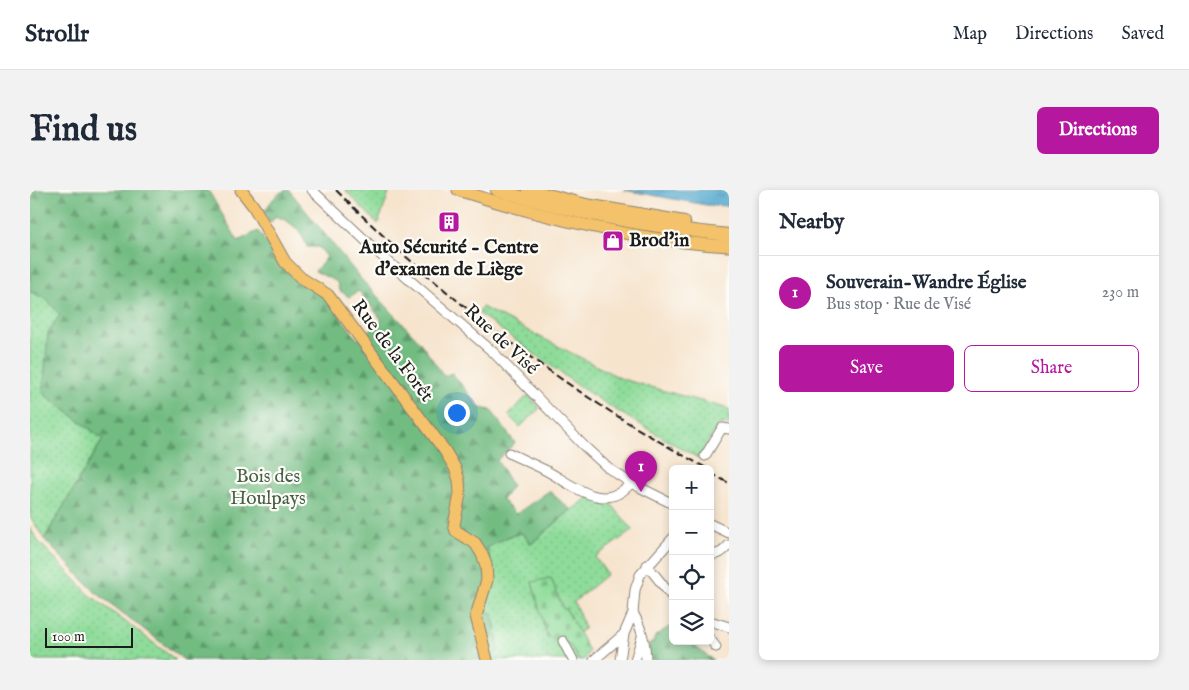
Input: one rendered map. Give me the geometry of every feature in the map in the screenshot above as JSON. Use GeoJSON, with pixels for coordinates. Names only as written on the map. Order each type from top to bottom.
{"type":"FeatureCollection","features":[{"type":"Feature","properties":{"kind":"highway"},"geometry":{"type":"LineString","coordinates":[[497,190],[624,222],[729,235]]}},
{"type":"Feature","properties":{"kind":"highway"},"geometry":{"type":"LineString","coordinates":[[529,190],[614,210],[684,222],[729,227]]}},
{"type":"Feature","properties":{"kind":"main road","name":"Rue de la Forêt"},"geometry":{"type":"LineString","coordinates":[[241,190],[254,207],[285,262],[301,278],[328,296],[440,444],[455,468],[460,494],[454,525],[456,531],[476,543],[486,566],[486,580],[476,616],[487,660]]}},
{"type":"Feature","properties":{"kind":"main road"},"geometry":{"type":"LineString","coordinates":[[458,190],[559,218],[626,233],[729,246]]}},
{"type":"Feature","properties":{"kind":"street","name":"Rue de Visé"},"geometry":{"type":"LineString","coordinates":[[312,190],[384,258],[493,352],[584,446],[608,468],[631,483],[669,502]]}},
{"type":"Feature","properties":{"kind":"street"},"geometry":{"type":"LineString","coordinates":[[705,456],[722,428],[729,430]]}},
{"type":"Feature","properties":{"kind":"street"},"geometry":{"type":"LineString","coordinates":[[509,453],[536,467],[542,468],[598,498],[619,494],[631,483]]}},
{"type":"Feature","properties":{"kind":"street"},"geometry":{"type":"LineString","coordinates":[[714,526],[729,533]]}},
{"type":"Feature","properties":{"kind":"street"},"geometry":{"type":"LineString","coordinates":[[620,660],[624,634],[633,613],[637,581],[647,565],[669,542]]}},
{"type":"Feature","properties":{"kind":"street"},"geometry":{"type":"LineString","coordinates":[[714,554],[720,554],[729,545]]}},
{"type":"Feature","properties":{"kind":"street"},"geometry":{"type":"LineString","coordinates":[[647,565],[669,593]]}},
{"type":"Feature","properties":{"kind":"street"},"geometry":{"type":"LineString","coordinates":[[633,613],[646,650],[646,660]]}},
{"type":"Feature","properties":{"kind":"street"},"geometry":{"type":"LineString","coordinates":[[714,622],[729,627]]}},
{"type":"Feature","properties":{"kind":"street"},"geometry":{"type":"LineString","coordinates":[[594,660],[624,634]]}},
{"type":"Feature","properties":{"kind":"street"},"geometry":{"type":"LineString","coordinates":[[635,660],[642,637]]}},
{"type":"Feature","properties":{"kind":"street"},"geometry":{"type":"LineString","coordinates":[[563,641],[573,660]]}},
{"type":"Feature","properties":{"kind":"green space","name":"Bois des Houlpays"},"geometry":{"type":"Polygon","coordinates":[[[30,190],[208,190],[238,241],[258,231],[290,275],[327,299],[358,340],[382,320],[359,291],[349,297],[339,290],[337,282],[315,271],[327,257],[319,247],[307,247],[302,236],[292,224],[276,216],[270,223],[264,212],[281,192],[289,190],[361,279],[419,341],[444,376],[452,373],[480,408],[491,410],[515,443],[497,460],[512,486],[502,500],[516,514],[549,491],[571,510],[531,544],[522,533],[507,537],[487,548],[492,566],[492,582],[485,613],[490,612],[493,614],[499,651],[493,656],[495,660],[184,660],[94,591],[44,539],[103,439],[43,393],[48,332],[60,315],[46,299],[30,291],[30,190]]]}},
{"type":"Feature","properties":{"kind":"green space"},"geometry":{"type":"Polygon","coordinates":[[[345,190],[390,190],[378,224],[345,190]]]}},
{"type":"Feature","properties":{"kind":"green space"},"geometry":{"type":"Polygon","coordinates":[[[30,291],[46,299],[61,315],[43,393],[103,439],[44,539],[30,516],[30,291]]]}},
{"type":"Feature","properties":{"kind":"green space"},"geometry":{"type":"Polygon","coordinates":[[[482,307],[622,379],[729,409],[729,425],[719,424],[698,458],[580,387],[478,313],[482,307]]]}},
{"type":"Feature","properties":{"kind":"green space"},"geometry":{"type":"Polygon","coordinates":[[[528,395],[540,408],[520,427],[508,415],[528,395]]]}},
{"type":"Feature","properties":{"kind":"green space"},"geometry":{"type":"Polygon","coordinates":[[[590,497],[607,499],[633,530],[595,557],[607,574],[574,602],[585,628],[578,633],[566,609],[563,609],[551,578],[564,641],[571,646],[578,659],[582,660],[495,660],[493,656],[499,651],[495,634],[485,614],[492,566],[487,548],[507,537],[522,533],[531,544],[571,510],[590,497]]]}},
{"type":"Feature","properties":{"kind":"green space"},"geometry":{"type":"Polygon","coordinates":[[[30,528],[38,541],[90,595],[176,660],[30,660],[30,528]]]}},
{"type":"Feature","properties":{"kind":"green space"},"geometry":{"type":"Polygon","coordinates":[[[551,578],[563,609],[566,609],[589,651],[584,660],[578,659],[571,646],[564,641],[561,642],[547,636],[532,582],[551,578]]]}},
{"type":"Feature","properties":{"kind":"green space"},"geometry":{"type":"Polygon","coordinates":[[[669,627],[669,645],[693,645],[713,660],[648,660],[649,644],[654,642],[655,636],[669,627]]]}},
{"type":"Feature","properties":{"kind":"water"},"geometry":{"type":"Polygon","coordinates":[[[624,190],[729,190],[729,206],[706,205],[624,190]]]}},
{"type":"Feature","properties":{"kind":"railway"},"geometry":{"type":"LineString","coordinates":[[336,190],[421,270],[512,343],[608,410],[701,465]]}},
{"type":"Feature","properties":{"kind":"railway"},"geometry":{"type":"LineString","coordinates":[[714,475],[729,483]]}},
{"type":"Feature","properties":{"kind":"place","name":"Auto Sécurité - Centre d'examen de Liège"},"geometry":{"type":"Point","coordinates":[449,222]}},
{"type":"Feature","properties":{"kind":"place","name":"Brod'in"},"geometry":{"type":"Point","coordinates":[613,241]}},
{"type":"Feature","properties":{"kind":"place","name":"Souverain-Wandre Église"},"geometry":{"type":"Point","coordinates":[641,492]}}]}
